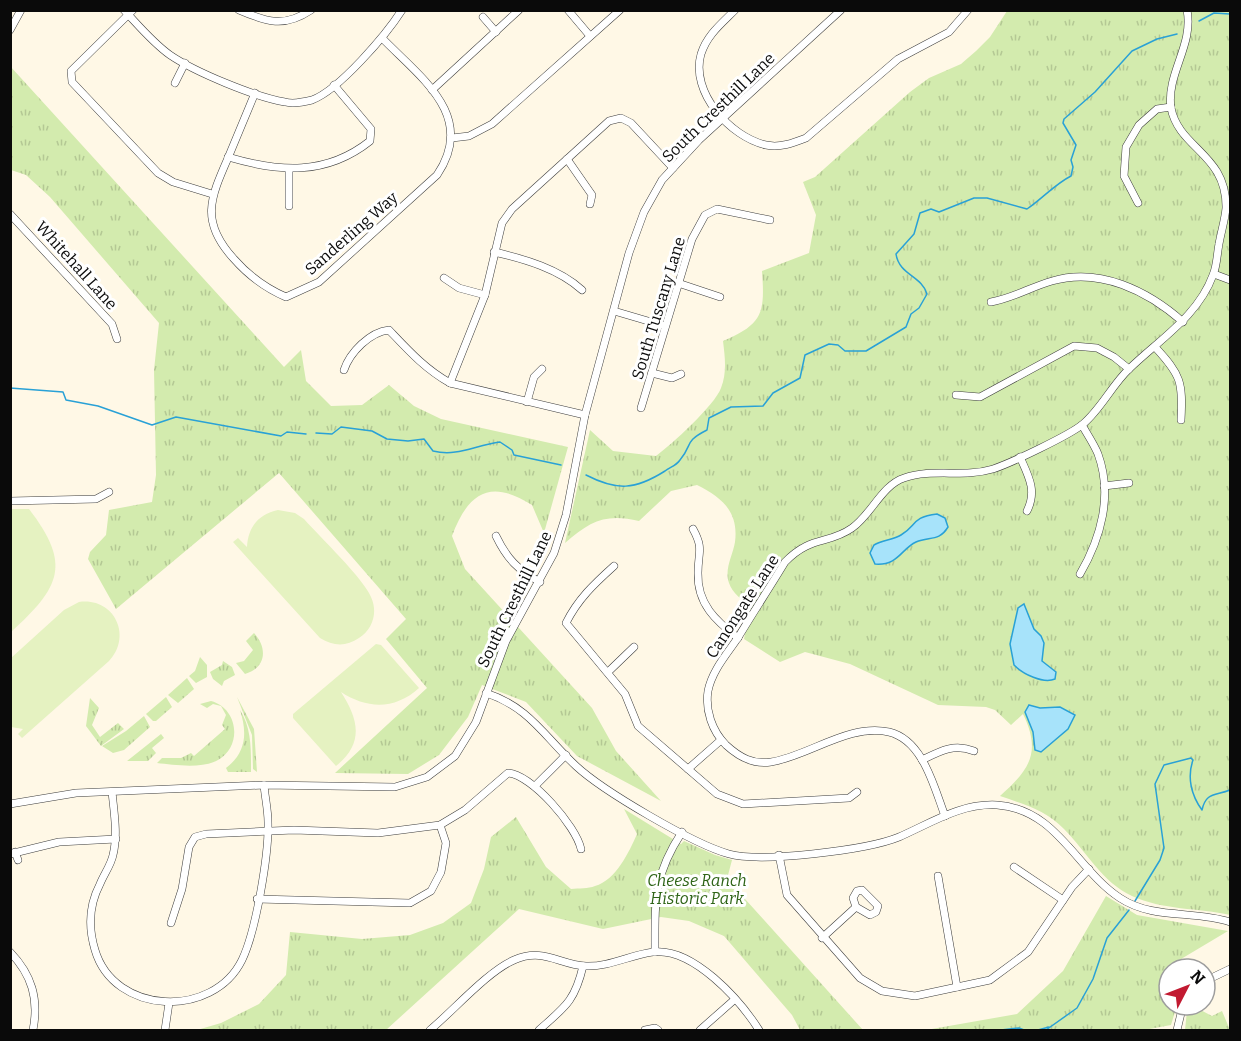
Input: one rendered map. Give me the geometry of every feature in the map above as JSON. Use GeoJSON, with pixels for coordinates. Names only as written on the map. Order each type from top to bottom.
{"type":"FeatureCollection","features":[{"type":"Feature","properties":{"kind":"street"},"geometry":{"type":"LineString","coordinates":[[10,30],[21,10]]}},
{"type":"Feature","properties":{"kind":"street"},"geometry":{"type":"LineString","coordinates":[[239,10],[277,23],[295,20],[311,10]]}},
{"type":"Feature","properties":{"kind":"street"},"geometry":{"type":"LineString","coordinates":[[212,194],[173,182],[158,173],[72,81],[71,72],[129,12],[156,43],[185,63],[255,93],[286,103],[313,99],[334,85],[383,39],[402,10]]}},
{"type":"Feature","properties":{"kind":"street"},"geometry":{"type":"LineString","coordinates":[[432,90],[519,10]]}},
{"type":"Feature","properties":{"kind":"street"},"geometry":{"type":"LineString","coordinates":[[568,10],[590,36]]}},
{"type":"Feature","properties":{"kind":"street"},"geometry":{"type":"LineString","coordinates":[[383,39],[432,90],[449,117],[452,138],[469,135],[492,124],[620,10]]}},
{"type":"Feature","properties":{"kind":"street"},"geometry":{"type":"LineString","coordinates":[[735,10],[711,33],[701,56],[700,81],[709,99],[723,118],[742,134],[766,145],[788,145],[806,138],[898,59],[949,32],[968,10]]}},
{"type":"Feature","properties":{"kind":"street","name":"South Cresthill Lane"},"geometry":{"type":"LineString","coordinates":[[10,804],[47,796],[264,785],[395,787],[417,782],[437,771],[463,746],[476,722],[506,641],[540,582],[562,529],[585,415],[638,224],[655,191],[673,168],[723,118],[841,10]]}},
{"type":"Feature","properties":{"kind":"street"},"geometry":{"type":"LineString","coordinates":[[1138,203],[1124,176],[1126,147],[1139,125],[1157,109],[1171,107],[1173,83],[1188,38],[1187,10]]}},
{"type":"Feature","properties":{"kind":"street"},"geometry":{"type":"LineString","coordinates":[[483,17],[496,32]]}},
{"type":"Feature","properties":{"kind":"street"},"geometry":{"type":"LineString","coordinates":[[175,83],[185,63]]}},
{"type":"Feature","properties":{"kind":"street"},"geometry":{"type":"LineString","coordinates":[[228,157],[264,167],[289,170],[318,167],[346,158],[370,141],[371,129],[334,85]]}},
{"type":"Feature","properties":{"kind":"street","name":"Sanderling Way"},"geometry":{"type":"LineString","coordinates":[[255,93],[212,194],[213,227],[226,251],[257,282],[286,297],[319,282],[437,175],[448,156],[452,138]]}},
{"type":"Feature","properties":{"kind":"street","name":"Canongate Lane"},"geometry":{"type":"LineString","coordinates":[[945,816],[922,760],[910,743],[890,732],[871,731],[851,735],[800,755],[758,763],[737,755],[721,740],[708,714],[708,691],[716,670],[785,562],[794,553],[815,540],[835,536],[852,528],[900,478],[924,472],[967,474],[993,469],[1082,425],[1129,369],[1183,322],[1214,274],[1228,208],[1223,183],[1215,165],[1182,132],[1171,107]]}},
{"type":"Feature","properties":{"kind":"street"},"geometry":{"type":"LineString","coordinates":[[450,382],[485,295],[502,223],[512,209],[609,121],[621,118],[630,123],[673,168]]}},
{"type":"Feature","properties":{"kind":"street"},"geometry":{"type":"LineString","coordinates":[[567,159],[586,183],[592,195],[590,204]]}},
{"type":"Feature","properties":{"kind":"street"},"geometry":{"type":"LineString","coordinates":[[289,170],[289,206]]}},
{"type":"Feature","properties":{"kind":"street","name":"South Tuscany Lane"},"geometry":{"type":"LineString","coordinates":[[641,408],[692,239],[705,215],[717,209],[770,220]]}},
{"type":"Feature","properties":{"kind":"street","name":"Whitehall Lane"},"geometry":{"type":"LineString","coordinates":[[10,214],[112,324],[117,339]]}},
{"type":"Feature","properties":{"kind":"street"},"geometry":{"type":"LineString","coordinates":[[494,252],[533,263],[571,280],[582,290]]}},
{"type":"Feature","properties":{"kind":"street"},"geometry":{"type":"LineString","coordinates":[[1214,274],[1230,280]]}},
{"type":"Feature","properties":{"kind":"street"},"geometry":{"type":"LineString","coordinates":[[444,278],[459,288],[485,295]]}},
{"type":"Feature","properties":{"kind":"street"},"geometry":{"type":"LineString","coordinates":[[991,302],[1014,298],[1053,281],[1091,278],[1142,291],[1162,303],[1183,322]]}},
{"type":"Feature","properties":{"kind":"street"},"geometry":{"type":"LineString","coordinates":[[678,283],[720,297]]}},
{"type":"Feature","properties":{"kind":"street"},"geometry":{"type":"LineString","coordinates":[[614,311],[665,326]]}},
{"type":"Feature","properties":{"kind":"street"},"geometry":{"type":"LineString","coordinates":[[344,370],[349,357],[379,331],[389,330],[416,358],[435,374],[450,382],[585,415]]}},
{"type":"Feature","properties":{"kind":"street"},"geometry":{"type":"LineString","coordinates":[[956,395],[980,397],[1074,346],[1097,348],[1114,357],[1129,369]]}},
{"type":"Feature","properties":{"kind":"street"},"geometry":{"type":"LineString","coordinates":[[1155,347],[1175,369],[1182,392],[1181,420]]}},
{"type":"Feature","properties":{"kind":"street"},"geometry":{"type":"LineString","coordinates":[[527,402],[534,377],[542,369]]}},
{"type":"Feature","properties":{"kind":"street"},"geometry":{"type":"LineString","coordinates":[[652,373],[672,378],[681,374]]}},
{"type":"Feature","properties":{"kind":"street"},"geometry":{"type":"LineString","coordinates":[[1080,574],[1093,550],[1103,519],[1104,486],[1098,454],[1082,425]]}},
{"type":"Feature","properties":{"kind":"street"},"geometry":{"type":"LineString","coordinates":[[1020,457],[1032,483],[1033,499],[1027,511]]}},
{"type":"Feature","properties":{"kind":"street"},"geometry":{"type":"LineString","coordinates":[[1104,486],[1129,483]]}},
{"type":"Feature","properties":{"kind":"street"},"geometry":{"type":"LineString","coordinates":[[10,501],[96,499],[109,492]]}},
{"type":"Feature","properties":{"kind":"street"},"geometry":{"type":"LineString","coordinates":[[693,529],[702,544],[698,588],[704,603],[713,618],[738,638]]}},
{"type":"Feature","properties":{"kind":"street"},"geometry":{"type":"LineString","coordinates":[[496,536],[505,555],[520,571],[540,582]]}},
{"type":"Feature","properties":{"kind":"street"},"geometry":{"type":"LineString","coordinates":[[614,566],[589,588],[566,623],[625,694],[638,726],[717,794],[744,804],[849,798],[858,792]]}},
{"type":"Feature","properties":{"kind":"street"},"geometry":{"type":"LineString","coordinates":[[608,672],[634,648]]}},
{"type":"Feature","properties":{"kind":"street"},"geometry":{"type":"LineString","coordinates":[[486,693],[503,699],[523,711],[566,755],[605,788],[714,849],[738,856],[779,855],[870,845],[899,837],[962,808],[999,805],[1025,812],[1058,834],[1111,891],[1132,905],[1160,912],[1230,922]]}},
{"type":"Feature","properties":{"kind":"street"},"geometry":{"type":"LineString","coordinates":[[688,769],[721,740]]}},
{"type":"Feature","properties":{"kind":"street"},"geometry":{"type":"LineString","coordinates":[[922,760],[947,748],[962,746],[974,751]]}},
{"type":"Feature","properties":{"kind":"street"},"geometry":{"type":"LineString","coordinates":[[772,753],[772,762]]}},
{"type":"Feature","properties":{"kind":"street"},"geometry":{"type":"LineString","coordinates":[[534,786],[566,755]]}},
{"type":"Feature","properties":{"kind":"street"},"geometry":{"type":"LineString","coordinates":[[171,923],[182,889],[189,847],[195,837],[206,834],[267,831],[378,833],[440,825],[465,810],[508,773],[519,774],[534,786],[578,836],[581,849]]}},
{"type":"Feature","properties":{"kind":"street"},"geometry":{"type":"LineString","coordinates":[[112,792],[116,839],[113,856],[94,895],[90,912],[90,929],[96,953],[107,973],[124,989],[147,1000],[169,1003],[189,1000],[210,992],[232,975],[249,943],[267,831],[264,785]]}},
{"type":"Feature","properties":{"kind":"street"},"geometry":{"type":"LineString","coordinates":[[257,899],[410,903],[431,891],[441,872],[446,843],[440,825]]}},
{"type":"Feature","properties":{"kind":"street"},"geometry":{"type":"LineString","coordinates":[[655,952],[657,885],[666,856],[682,832]]}},
{"type":"Feature","properties":{"kind":"street"},"geometry":{"type":"LineString","coordinates":[[18,860],[13,853],[59,842],[116,839]]}},
{"type":"Feature","properties":{"kind":"street"},"geometry":{"type":"LineString","coordinates":[[779,855],[787,895],[822,938],[860,978],[882,991],[915,996],[990,980],[1028,952],[1063,900],[1089,869]]}},
{"type":"Feature","properties":{"kind":"street"},"geometry":{"type":"LineString","coordinates":[[1014,867],[1063,900]]}},
{"type":"Feature","properties":{"kind":"street"},"geometry":{"type":"LineString","coordinates":[[938,876],[957,987]]}},
{"type":"Feature","properties":{"kind":"street"},"geometry":{"type":"LineString","coordinates":[[822,938],[856,907]]}},
{"type":"Feature","properties":{"kind":"street"},"geometry":{"type":"LineString","coordinates":[[10,952],[26,970],[35,993],[36,1015],[33,1030]]}},
{"type":"Feature","properties":{"kind":"street"},"geometry":{"type":"LineString","coordinates":[[430,1030],[499,969],[516,959],[545,955],[583,966],[600,966],[655,952],[694,962],[713,977],[759,1030]]}},
{"type":"Feature","properties":{"kind":"street"},"geometry":{"type":"LineString","coordinates":[[540,1030],[567,1006],[577,990],[583,966]]}},
{"type":"Feature","properties":{"kind":"street"},"geometry":{"type":"LineString","coordinates":[[700,1030],[734,1000]]}},
{"type":"Feature","properties":{"kind":"street"},"geometry":{"type":"LineString","coordinates":[[165,1030],[169,1003]]}},
{"type":"Feature","properties":{"kind":"street"},"geometry":{"type":"LineString","coordinates":[[645,1030],[655,1028],[658,1030]]}},
{"type":"Feature","properties":{"kind":"green space"},"geometry":{"type":"Polygon","coordinates":[[[1007,11],[1230,11],[1230,915],[1156,904],[1132,896],[1112,883],[1057,822],[1034,808],[1000,796],[1018,778],[1030,760],[1032,740],[1023,714],[1011,725],[995,710],[986,707],[938,705],[850,664],[805,652],[780,662],[744,639],[750,607],[733,590],[728,578],[728,567],[735,542],[734,522],[721,500],[706,490],[697,485],[671,491],[639,521],[617,518],[599,521],[582,529],[565,543],[590,430],[613,451],[656,456],[692,424],[721,388],[725,371],[723,341],[746,329],[759,315],[763,297],[762,271],[809,253],[816,215],[803,182],[815,177],[910,92],[929,78],[961,64],[990,37],[1007,11]]]}},
{"type":"Feature","properties":{"kind":"green space"},"geometry":{"type":"Polygon","coordinates":[[[10,66],[284,367],[301,350],[306,381],[331,406],[362,405],[389,385],[414,406],[441,419],[568,447],[544,533],[532,505],[504,492],[492,492],[482,494],[473,500],[458,521],[452,536],[465,569],[592,708],[616,751],[661,801],[577,756],[526,702],[482,685],[468,717],[439,755],[408,774],[335,773],[427,688],[386,639],[406,619],[279,473],[116,609],[88,559],[90,552],[106,535],[109,510],[152,502],[156,475],[154,370],[159,323],[50,197],[26,175],[11,170],[10,66]]]}},
{"type":"Feature","properties":{"kind":"green space"},"geometry":{"type":"Polygon","coordinates":[[[11,509],[29,509],[43,529],[55,561],[50,588],[41,602],[11,632],[11,509]]]}},
{"type":"Feature","properties":{"kind":"green space"},"geometry":{"type":"Polygon","coordinates":[[[278,510],[295,513],[304,519],[367,589],[373,603],[374,614],[368,630],[359,638],[340,644],[330,643],[320,638],[233,542],[238,538],[247,547],[249,534],[255,523],[265,515],[278,510]]]}},
{"type":"Feature","properties":{"kind":"green space"},"geometry":{"type":"Polygon","coordinates":[[[79,602],[91,602],[110,612],[119,630],[116,651],[109,661],[22,738],[18,734],[23,729],[11,727],[11,658],[64,610],[79,602]]]}},
{"type":"Feature","properties":{"kind":"green space"},"geometry":{"type":"Polygon","coordinates":[[[254,633],[261,645],[263,657],[257,667],[245,674],[236,663],[244,661],[253,650],[246,641],[254,633]]]}},
{"type":"Feature","properties":{"kind":"green space"},"geometry":{"type":"Polygon","coordinates":[[[376,644],[381,645],[419,688],[400,700],[381,705],[361,702],[341,692],[352,712],[356,731],[351,749],[336,766],[293,718],[293,714],[376,644]]]}},
{"type":"Feature","properties":{"kind":"green space"},"geometry":{"type":"Polygon","coordinates":[[[200,657],[207,665],[207,677],[196,683],[189,676],[195,671],[200,657]]]}},
{"type":"Feature","properties":{"kind":"green space"},"geometry":{"type":"Polygon","coordinates":[[[223,661],[232,667],[235,675],[224,681],[222,686],[213,679],[210,672],[222,665],[223,661]]]}},
{"type":"Feature","properties":{"kind":"green space"},"geometry":{"type":"Polygon","coordinates":[[[187,678],[194,689],[178,703],[168,695],[187,678]]]}},
{"type":"Feature","properties":{"kind":"green space"},"geometry":{"type":"Polygon","coordinates":[[[166,697],[172,707],[153,721],[146,714],[166,697]]]}},
{"type":"Feature","properties":{"kind":"green space"},"geometry":{"type":"Polygon","coordinates":[[[237,697],[254,729],[257,772],[253,769],[252,735],[237,697]]]}},
{"type":"Feature","properties":{"kind":"green space"},"geometry":{"type":"Polygon","coordinates":[[[90,698],[99,708],[92,725],[100,737],[118,723],[124,729],[101,746],[86,726],[90,698]]]}},
{"type":"Feature","properties":{"kind":"green space"},"geometry":{"type":"Polygon","coordinates":[[[211,701],[220,705],[227,711],[232,719],[234,737],[226,754],[205,765],[157,763],[162,758],[181,758],[191,753],[194,756],[225,729],[222,725],[226,715],[221,706],[213,704],[207,708],[200,704],[211,701]]]}},
{"type":"Feature","properties":{"kind":"green space"},"geometry":{"type":"Polygon","coordinates":[[[240,710],[249,732],[251,772],[228,772],[226,768],[242,748],[244,726],[240,710]]]}},
{"type":"Feature","properties":{"kind":"green space"},"geometry":{"type":"Polygon","coordinates":[[[144,716],[150,727],[124,750],[113,753],[102,746],[126,731],[144,716]]]}},
{"type":"Feature","properties":{"kind":"green space"},"geometry":{"type":"Polygon","coordinates":[[[161,734],[164,738],[152,748],[156,753],[148,761],[127,761],[161,734]]]}},
{"type":"Feature","properties":{"kind":"green space","name":"Cheese Ranch Historic Park"},"geometry":{"type":"Polygon","coordinates":[[[624,809],[681,844],[684,841],[732,860],[727,879],[863,1030],[800,1030],[792,1015],[724,936],[689,921],[661,917],[603,929],[519,909],[386,1030],[197,1030],[221,1023],[259,1004],[286,975],[290,932],[362,939],[410,935],[443,923],[471,903],[484,869],[491,837],[516,817],[546,867],[571,889],[589,888],[603,883],[621,864],[637,834],[624,809]]]}},
{"type":"Feature","properties":{"kind":"green space"},"geometry":{"type":"Polygon","coordinates":[[[1106,896],[1137,915],[1228,931],[1184,957],[1157,957],[1157,1017],[1173,1017],[1171,1025],[1144,1030],[926,1030],[1017,1014],[1063,971],[1106,896]]]}},
{"type":"Feature","properties":{"kind":"green space"},"geometry":{"type":"Polygon","coordinates":[[[1222,1011],[1230,1030],[1185,1030],[1186,1017],[1217,1017],[1217,1014],[1222,1011]]]}},
{"type":"Feature","properties":{"kind":"water"},"geometry":{"type":"Polygon","coordinates":[[[937,514],[945,518],[948,527],[945,532],[934,538],[916,542],[894,560],[875,564],[870,553],[874,545],[901,535],[923,517],[937,514]]]}},
{"type":"Feature","properties":{"kind":"water"},"geometry":{"type":"Polygon","coordinates":[[[1024,604],[1034,629],[1044,643],[1042,661],[1056,672],[1055,679],[1045,680],[1033,677],[1014,665],[1010,644],[1018,608],[1024,604]]]}},
{"type":"Feature","properties":{"kind":"water"},"geometry":{"type":"Polygon","coordinates":[[[1029,705],[1040,708],[1060,707],[1075,715],[1068,729],[1041,752],[1035,750],[1033,732],[1025,712],[1029,705]]]}},
{"type":"Feature","properties":{"kind":"waterway"},"geometry":{"type":"LineString","coordinates":[[1199,21],[1214,13],[1230,14]]}},
{"type":"Feature","properties":{"kind":"waterway"},"geometry":{"type":"LineString","coordinates":[[586,475],[617,486],[644,482],[675,465],[684,455],[691,441],[707,430],[709,418],[731,407],[763,406],[773,393],[800,378],[805,355],[829,344],[838,345],[845,351],[866,351],[906,327],[911,314],[919,308],[927,294],[920,283],[901,267],[896,254],[914,234],[920,213],[931,209],[939,212],[974,198],[987,198],[1027,209],[1071,176],[1073,167],[1071,160],[1076,145],[1063,123],[1064,119],[1095,92],[1132,51],[1157,39],[1177,34]]}},
{"type":"Feature","properties":{"kind":"waterway"},"geometry":{"type":"LineString","coordinates":[[10,388],[63,392],[66,400],[98,406],[152,425],[176,417],[281,436],[287,432],[306,434]]}},
{"type":"Feature","properties":{"kind":"waterway"},"geometry":{"type":"LineString","coordinates":[[316,433],[332,434],[341,427],[372,431],[387,439],[408,441],[424,439],[433,451],[450,453],[500,442],[512,450],[514,455],[561,465]]}},
{"type":"Feature","properties":{"kind":"waterway"},"geometry":{"type":"LineString","coordinates":[[1135,901],[1160,860],[1164,848],[1155,784],[1164,765],[1191,758],[1193,760],[1190,773],[1191,786],[1202,810],[1209,797],[1230,790],[1230,787]]}},
{"type":"Feature","properties":{"kind":"waterway"},"geometry":{"type":"LineString","coordinates":[[1046,1030],[1077,1008],[1093,979],[1107,938],[1129,910]]}},
{"type":"Feature","properties":{"kind":"waterway"},"geometry":{"type":"LineString","coordinates":[[1038,1030],[1049,1027]]}},
{"type":"Feature","properties":{"kind":"waterway"},"geometry":{"type":"LineString","coordinates":[[1001,1030],[1019,1028],[1024,1030]]}}]}
